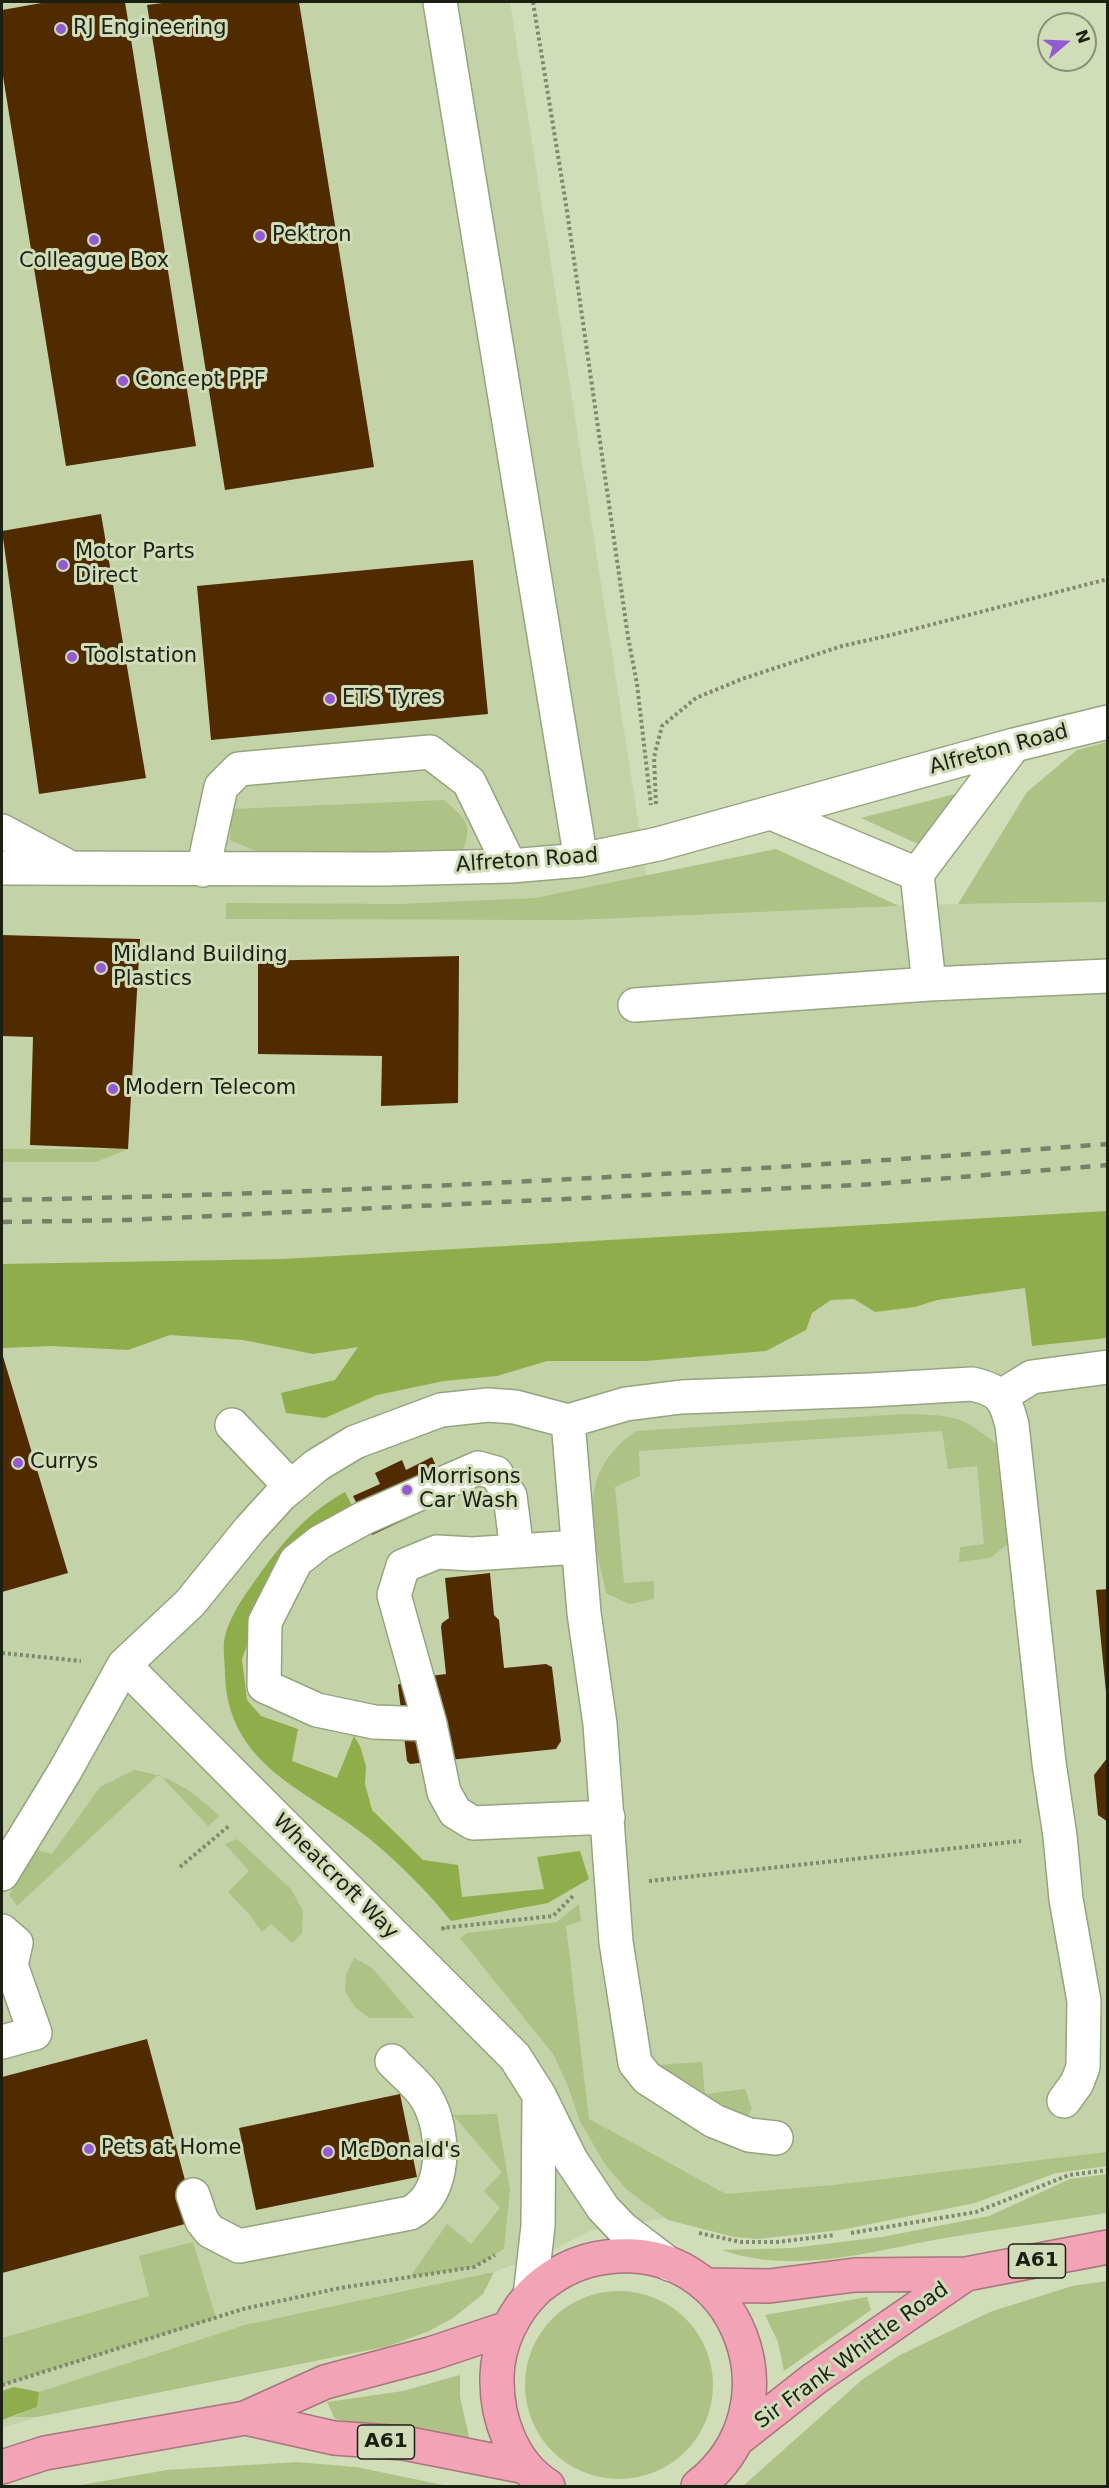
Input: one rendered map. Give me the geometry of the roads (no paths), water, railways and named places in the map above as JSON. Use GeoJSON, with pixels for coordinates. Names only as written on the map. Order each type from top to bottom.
{"type":"FeatureCollection","features":[{"type":"Feature","properties":{"kind":"highway","name":"Sir Frank Whittle Road"},"geometry":{"type":"LineString","coordinates":[[705,2285],[769,2286],[855,2275],[966,2274],[1107,2247]]}},
{"type":"Feature","properties":{"kind":"highway"},"geometry":{"type":"LineString","coordinates":[[537,2477],[507,2436],[497,2400],[497,2363],[508,2328],[530,2296],[549,2279],[571,2266],[595,2259],[620,2256],[645,2257],[669,2264],[705,2285],[724,2305],[739,2330],[748,2356],[751,2384],[749,2403],[739,2438],[727,2458],[712,2476],[698,2487]]}},
{"type":"Feature","properties":{"kind":"highway","name":"Sir Frank Whittle Road"},"geometry":{"type":"LineString","coordinates":[[739,2438],[814,2379],[966,2274]]}},
{"type":"Feature","properties":{"kind":"highway","name":"A61"},"geometry":{"type":"LineString","coordinates":[[2,2467],[45,2453],[245,2418],[325,2382],[430,2354],[508,2328]]}},
{"type":"Feature","properties":{"kind":"highway","name":"A61"},"geometry":{"type":"LineString","coordinates":[[245,2418],[334,2438],[404,2443],[537,2477]]}},
{"type":"Feature","properties":{"kind":"street"},"geometry":{"type":"LineString","coordinates":[[440,2],[581,860]]}},
{"type":"Feature","properties":{"kind":"street","name":"Alfreton Road"},"geometry":{"type":"LineString","coordinates":[[2,868],[203,870],[510,866],[581,860],[657,844],[1014,745],[1107,722]]}},
{"type":"Feature","properties":{"kind":"street"},"geometry":{"type":"LineString","coordinates":[[929,984],[917,874],[1014,745]]}},
{"type":"Feature","properties":{"kind":"street"},"geometry":{"type":"LineString","coordinates":[[203,870],[221,787],[239,769],[430,752],[469,782],[510,866]]}},
{"type":"Feature","properties":{"kind":"street"},"geometry":{"type":"LineString","coordinates":[[771,813],[917,874]]}},
{"type":"Feature","properties":{"kind":"street"},"geometry":{"type":"LineString","coordinates":[[2,831],[75,870]]}},
{"type":"Feature","properties":{"kind":"street"},"geometry":{"type":"LineString","coordinates":[[635,1005],[929,984],[1107,976]]}},
{"type":"Feature","properties":{"kind":"street"},"geometry":{"type":"LineString","coordinates":[[1001,1396],[1032,1377],[1107,1367]]}},
{"type":"Feature","properties":{"kind":"street"},"geometry":{"type":"LineString","coordinates":[[6,1855],[65,1771],[124,1665],[190,1603],[250,1528],[291,1487],[316,1465],[355,1442],[441,1410],[488,1405],[515,1407],[568,1421],[626,1404],[681,1397],[972,1384],[988,1387],[1001,1396],[1012,1425],[1049,1763],[1060,1836],[1065,1899],[1084,2001],[1083,2067],[1077,2083],[1064,2101]]}},
{"type":"Feature","properties":{"kind":"street"},"geometry":{"type":"LineString","coordinates":[[568,1421],[584,1613],[600,1724],[616,1942],[635,2062],[647,2078],[714,2121],[749,2136],[776,2138]]}},
{"type":"Feature","properties":{"kind":"street"},"geometry":{"type":"LineString","coordinates":[[232,1425],[291,1487]]}},
{"type":"Feature","properties":{"kind":"street"},"geometry":{"type":"LineString","coordinates":[[430,1724],[374,1722],[317,1710],[264,1686],[265,1622],[296,1561],[320,1542],[364,1518],[478,1468],[496,1473],[510,1496],[517,1551]]}},
{"type":"Feature","properties":{"kind":"street"},"geometry":{"type":"LineString","coordinates":[[578,1547],[472,1554],[437,1552],[403,1566],[394,1595],[430,1724],[444,1792],[455,1812],[473,1823],[608,1817]]}},
{"type":"Feature","properties":{"kind":"street","name":"Wheatcroft Way"},"geometry":{"type":"LineString","coordinates":[[124,1665],[515,2057],[539,2095],[571,2160],[603,2208],[622,2228],[669,2264]]}},
{"type":"Feature","properties":{"kind":"street"},"geometry":{"type":"LineString","coordinates":[[2,1931],[16,1943],[11,1965],[35,2033],[2,2042]]}},
{"type":"Feature","properties":{"kind":"street"},"geometry":{"type":"LineString","coordinates":[[193,2195],[202,2221],[210,2231],[239,2246],[410,2213],[421,2208],[426,2202],[440,2165],[440,2137],[426,2097],[392,2061]]}},
{"type":"Feature","properties":{"kind":"street"},"geometry":{"type":"LineString","coordinates":[[530,2296],[538,2226],[539,2095]]}},
{"type":"Feature","properties":{"kind":"railway"},"geometry":{"type":"LineString","coordinates":[[2,1200],[417,1187],[832,1164],[1108,1144]]}},
{"type":"Feature","properties":{"kind":"railway"},"geometry":{"type":"LineString","coordinates":[[2,1222],[128,1220],[876,1184],[1108,1165]]}},
{"type":"Feature","properties":{"kind":"place","name":"RJ Engineering"},"geometry":{"type":"Point","coordinates":[61,29]}},
{"type":"Feature","properties":{"kind":"place","name":"Pektron"},"geometry":{"type":"Point","coordinates":[260,236]}},
{"type":"Feature","properties":{"kind":"place","name":"Colleague Box"},"geometry":{"type":"Point","coordinates":[94,240]}},
{"type":"Feature","properties":{"kind":"place","name":"Concept PPF"},"geometry":{"type":"Point","coordinates":[123,381]}},
{"type":"Feature","properties":{"kind":"place","name":"Motor Parts Direct"},"geometry":{"type":"Point","coordinates":[63,565]}},
{"type":"Feature","properties":{"kind":"place","name":"Toolstation"},"geometry":{"type":"Point","coordinates":[72,657]}},
{"type":"Feature","properties":{"kind":"place","name":"ETS Tyres"},"geometry":{"type":"Point","coordinates":[330,699]}},
{"type":"Feature","properties":{"kind":"place","name":"Midland Building Plastics"},"geometry":{"type":"Point","coordinates":[101,968]}},
{"type":"Feature","properties":{"kind":"place","name":"Modern Telecom"},"geometry":{"type":"Point","coordinates":[113,1089]}},
{"type":"Feature","properties":{"kind":"place","name":"Currys"},"geometry":{"type":"Point","coordinates":[18,1463]}},
{"type":"Feature","properties":{"kind":"place","name":"Morrisons Car Wash"},"geometry":{"type":"Point","coordinates":[407,1490]}},
{"type":"Feature","properties":{"kind":"place","name":"Pets at Home"},"geometry":{"type":"Point","coordinates":[89,2149]}},
{"type":"Feature","properties":{"kind":"place","name":"McDonald's"},"geometry":{"type":"Point","coordinates":[328,2152]}}]}
